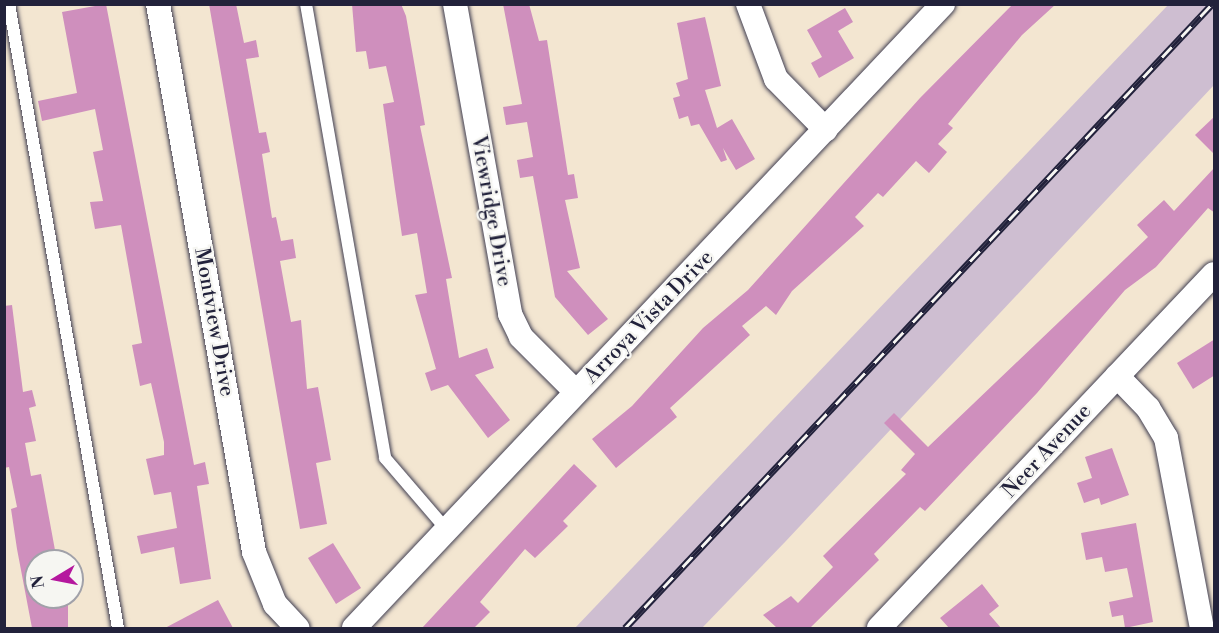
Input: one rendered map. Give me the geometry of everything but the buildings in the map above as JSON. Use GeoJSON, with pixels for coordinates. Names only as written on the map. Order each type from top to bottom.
{"type":"FeatureCollection","features":[{"type":"Feature","properties":{"kind":"street","name":"Montview Drive"},"geometry":{"type":"LineString","coordinates":[[158,4],[254,552],[275,604],[297,628]]}},
{"type":"Feature","properties":{"kind":"street","name":"Viewridge Drive"},"geometry":{"type":"LineString","coordinates":[[455,4],[508,308],[521,337],[576,392]]}},
{"type":"Feature","properties":{"kind":"street"},"geometry":{"type":"LineString","coordinates":[[748,4],[776,79],[826,130]]}},
{"type":"Feature","properties":{"kind":"street","name":"Arroya Vista Drive"},"geometry":{"type":"LineString","coordinates":[[354,628],[943,4]]}},
{"type":"Feature","properties":{"kind":"street","name":"Neer Avenue"},"geometry":{"type":"LineString","coordinates":[[883,627],[1215,274]]}},
{"type":"Feature","properties":{"kind":"street"},"geometry":{"type":"LineString","coordinates":[[1117,376],[1148,408],[1166,438],[1202,628]]}},
{"type":"Feature","properties":{"kind":"lane"},"geometry":{"type":"LineString","coordinates":[[9,4],[118,628]]}},
{"type":"Feature","properties":{"kind":"lane"},"geometry":{"type":"LineString","coordinates":[[306,4],[386,458],[447,530]]}},
{"type":"Feature","properties":{"kind":"shaded area"},"geometry":{"type":"Polygon","coordinates":[[[1168,5],[1214,5],[1214,85],[785,542],[702,628],[575,628],[1168,5]]]}},
{"type":"Feature","properties":{"kind":"railway"},"geometry":{"type":"LineString","coordinates":[[625,628],[1212,4]]}}]}
